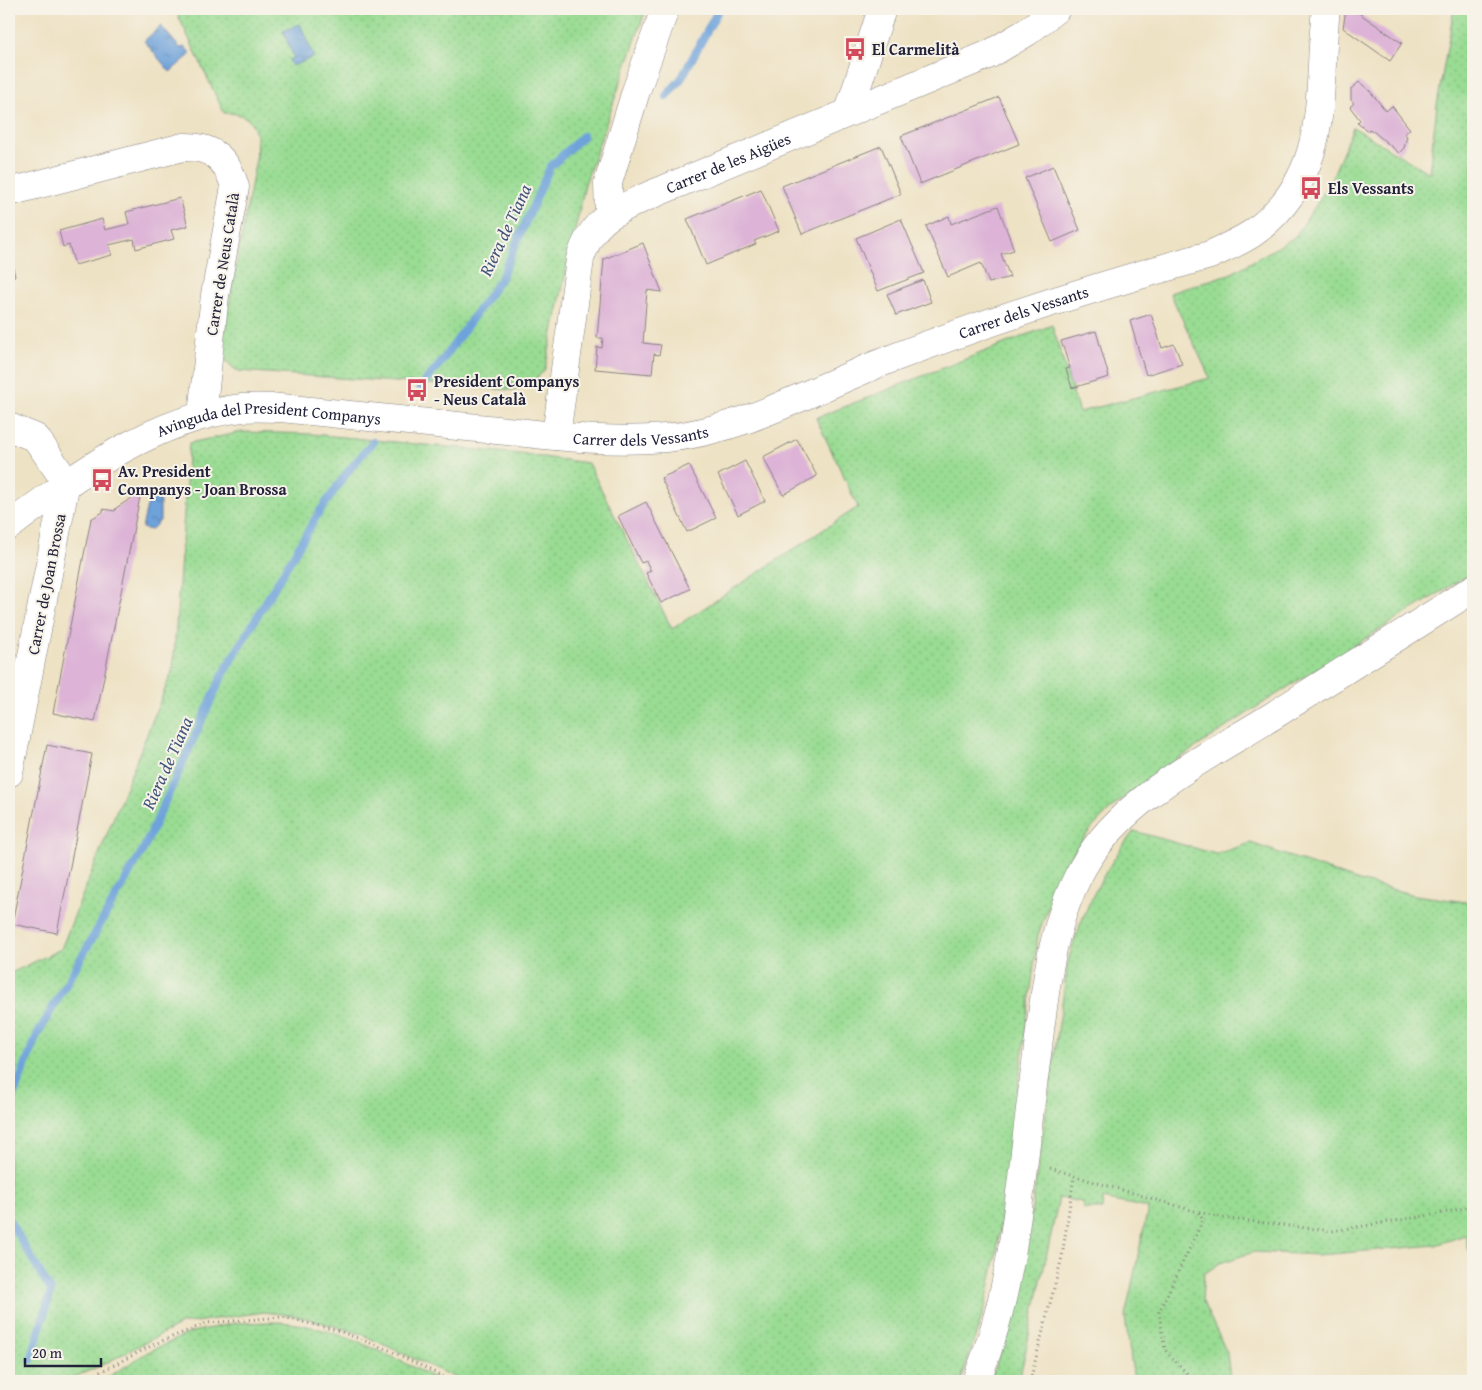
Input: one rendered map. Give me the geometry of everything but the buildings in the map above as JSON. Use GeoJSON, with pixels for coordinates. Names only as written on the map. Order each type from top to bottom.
{"type":"FeatureCollection","features":[{"type":"Feature","properties":{"kind":"street"},"geometry":{"type":"LineString","coordinates":[[609,215],[608,183],[636,91],[665,9]]}},
{"type":"Feature","properties":{"kind":"street"},"geometry":{"type":"LineString","coordinates":[[849,111],[882,9]]}},
{"type":"Feature","properties":{"kind":"street","name":"Carrer de les Aigües"},"geometry":{"type":"LineString","coordinates":[[556,436],[580,259],[592,232],[609,215],[648,196],[849,111],[990,54],[1028,32],[1056,9]]}},
{"type":"Feature","properties":{"kind":"street","name":"Carrer dels Vessants"},"geometry":{"type":"LineString","coordinates":[[556,436],[635,440],[668,438],[705,431],[751,418],[794,402],[885,361],[979,325],[1210,255],[1243,239],[1256,230],[1286,201],[1309,161],[1317,133],[1326,9]]}},
{"type":"Feature","properties":{"kind":"street","name":"Carrer de Neus Català"},"geometry":{"type":"LineString","coordinates":[[9,192],[183,147],[199,146],[216,154],[231,171],[235,187],[215,295],[202,415]]}},
{"type":"Feature","properties":{"kind":"street","name":"Avinguda del President Companys"},"geometry":{"type":"LineString","coordinates":[[9,526],[66,482],[132,444],[202,415],[244,408],[281,408],[556,436]]}},
{"type":"Feature","properties":{"kind":"street"},"geometry":{"type":"LineString","coordinates":[[9,427],[36,438],[66,482]]}},
{"type":"Feature","properties":{"kind":"street","name":"Carrer de Joan Brossa"},"geometry":{"type":"LineString","coordinates":[[9,773],[66,482]]}},
{"type":"Feature","properties":{"kind":"street"},"geometry":{"type":"LineString","coordinates":[[976,1381],[1000,1310],[1016,1231],[1023,1161],[1051,954],[1064,905],[1083,866],[1101,840],[1156,789],[1473,589]]}},
{"type":"Feature","properties":{"kind":"path"},"geometry":{"type":"LineString","coordinates":[[1048,1168],[1223,1218],[1332,1230],[1438,1214],[1473,1206]]}},
{"type":"Feature","properties":{"kind":"path"},"geometry":{"type":"LineString","coordinates":[[1030,1381],[1062,1257],[1074,1176]]}},
{"type":"Feature","properties":{"kind":"path"},"geometry":{"type":"LineString","coordinates":[[1194,1381],[1165,1350],[1159,1312],[1203,1220],[1198,1212]]}},
{"type":"Feature","properties":{"kind":"path"},"geometry":{"type":"LineString","coordinates":[[82,1381],[157,1343],[207,1323],[282,1317],[336,1330],[389,1350],[452,1381]]}},
{"type":"Feature","properties":{"kind":"green space"},"geometry":{"type":"Polygon","coordinates":[[[175,9],[646,9],[585,184],[545,369],[538,377],[526,385],[512,390],[238,371],[227,362],[222,342],[256,159],[255,132],[253,125],[243,116],[224,113],[175,9]]]}},
{"type":"Feature","properties":{"kind":"green space"},"geometry":{"type":"Polygon","coordinates":[[[1454,9],[1473,9],[1473,572],[1275,695],[1153,776],[1100,819],[1072,855],[1057,884],[1038,935],[997,1251],[985,1307],[961,1381],[462,1381],[359,1333],[298,1316],[264,1312],[181,1324],[100,1366],[65,1381],[9,1380],[9,974],[61,949],[173,669],[189,443],[242,432],[312,434],[520,454],[588,463],[672,629],[858,507],[816,418],[1052,325],[1079,412],[1210,378],[1170,293],[1232,273],[1295,237],[1329,185],[1353,127],[1429,173],[1437,105],[1454,9]]]}},
{"type":"Feature","properties":{"kind":"green space"},"geometry":{"type":"Polygon","coordinates":[[[1134,831],[1216,854],[1251,843],[1359,881],[1415,895],[1473,903],[1473,1265],[1465,1235],[1436,1245],[1319,1255],[1254,1252],[1220,1263],[1204,1274],[1202,1300],[1227,1353],[1230,1378],[1233,1381],[1134,1381],[1125,1317],[1148,1208],[1103,1199],[1102,1209],[1083,1209],[1083,1202],[1059,1198],[1019,1381],[990,1381],[1018,1303],[1068,962],[1079,926],[1094,893],[1112,861],[1134,831]]]}},
{"type":"Feature","properties":{"kind":"green space"},"geometry":{"type":"Polygon","coordinates":[[[236,1323],[290,1323],[329,1332],[368,1346],[441,1381],[102,1381],[148,1352],[192,1332],[236,1323]]]}},
{"type":"Feature","properties":{"kind":"water"},"geometry":{"type":"Polygon","coordinates":[[[300,24],[314,57],[292,66],[289,60],[294,58],[283,31],[300,24]]]}},
{"type":"Feature","properties":{"kind":"water"},"geometry":{"type":"Polygon","coordinates":[[[161,26],[180,48],[185,47],[191,54],[170,72],[144,41],[161,26]]]}},
{"type":"Feature","properties":{"kind":"water"},"geometry":{"type":"Polygon","coordinates":[[[149,497],[160,500],[160,521],[151,530],[142,528],[149,497]]]}},
{"type":"Feature","properties":{"kind":"waterway","name":"Riera de Tiana"},"geometry":{"type":"LineString","coordinates":[[666,96],[681,79],[719,9]]}},
{"type":"Feature","properties":{"kind":"waterway","name":"Riera de Tiana"},"geometry":{"type":"LineString","coordinates":[[420,387],[440,364],[501,278],[550,167],[583,136]]}},
{"type":"Feature","properties":{"kind":"waterway","name":"Riera de Tiana"},"geometry":{"type":"LineString","coordinates":[[9,1108],[37,1035],[144,848],[223,674],[318,514],[349,470],[373,442]]}},
{"type":"Feature","properties":{"kind":"waterway","name":"Riera de Tiana"},"geometry":{"type":"LineString","coordinates":[[9,1220],[51,1291],[31,1360]]}},
{"type":"Feature","properties":{"kind":"place","name":"El Carmelità"},"geometry":{"type":"Point","coordinates":[855,49]}},
{"type":"Feature","properties":{"kind":"place","name":"Els Vessants"},"geometry":{"type":"Point","coordinates":[1311,188]}},
{"type":"Feature","properties":{"kind":"place","name":"President Companys - Neus Català"},"geometry":{"type":"Point","coordinates":[417,390]}},
{"type":"Feature","properties":{"kind":"place","name":"Av. President Companys - Joan Brossa"},"geometry":{"type":"Point","coordinates":[102,480]}}]}
